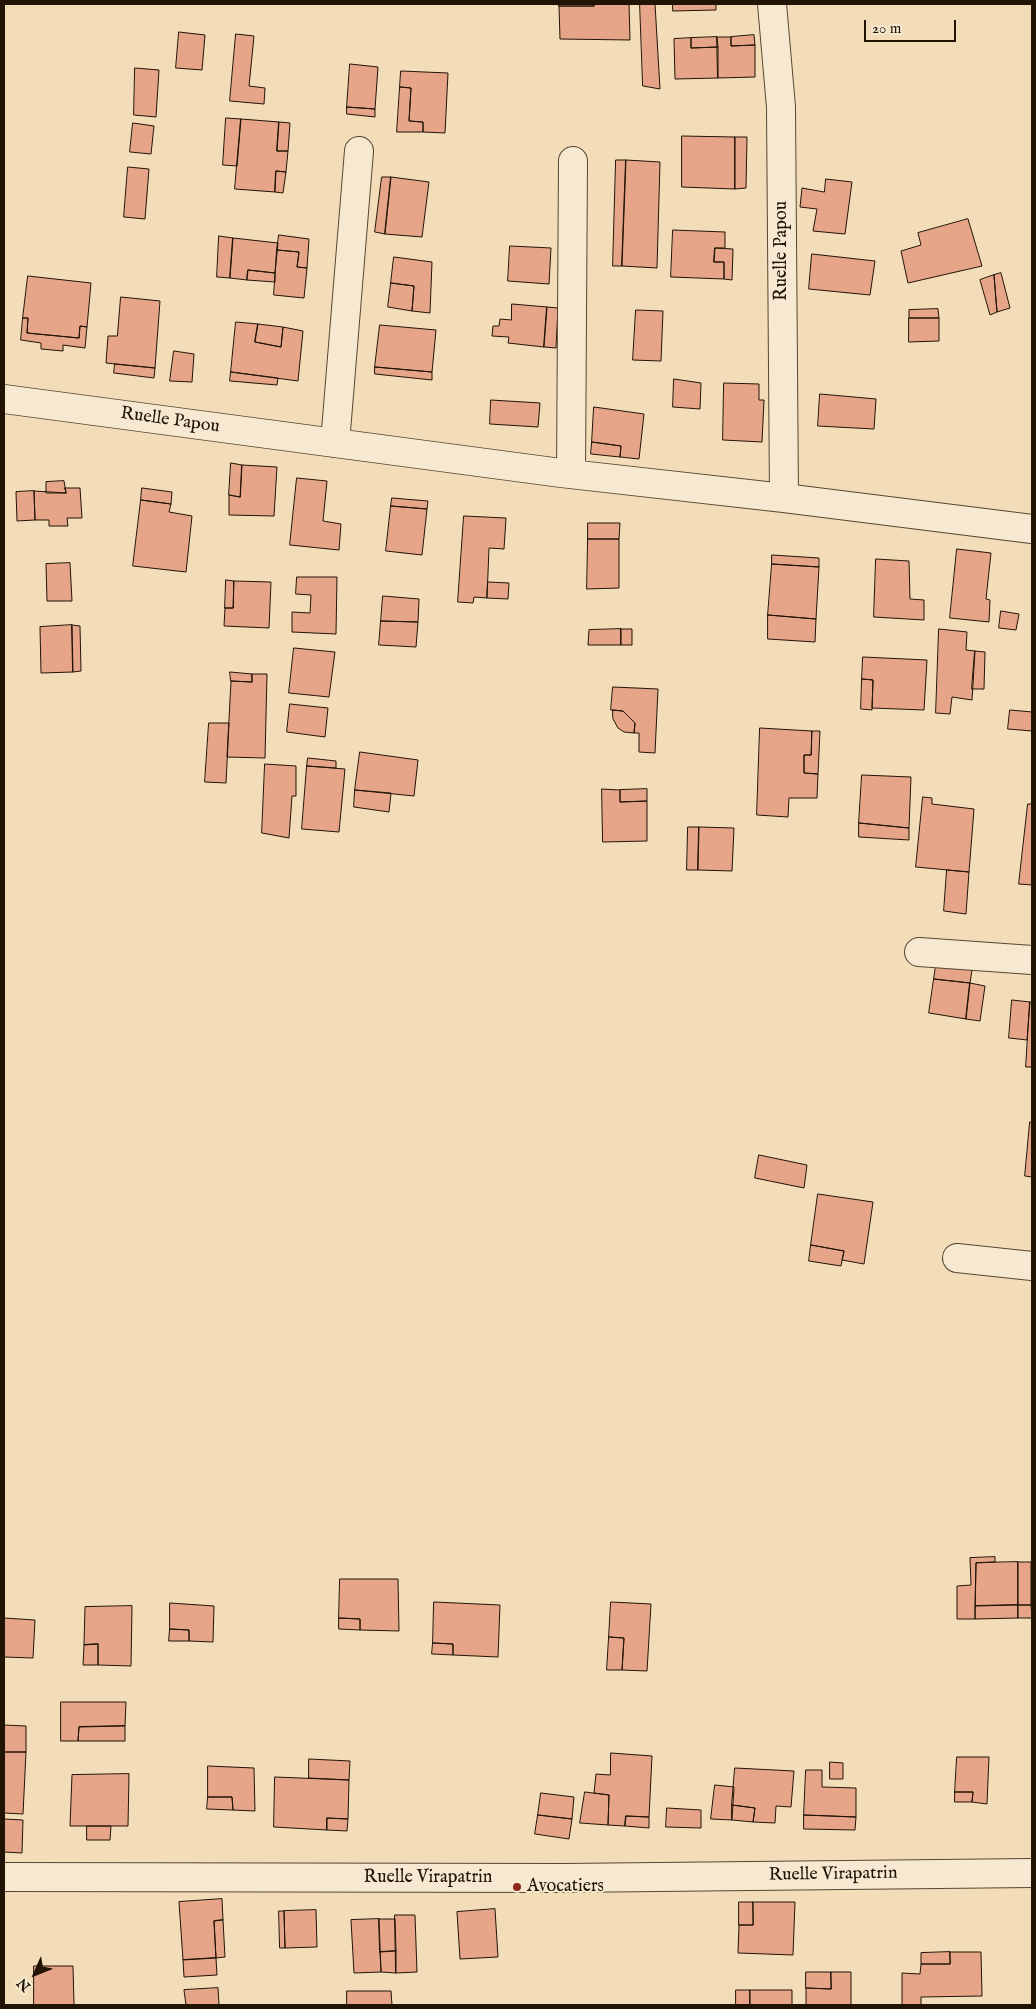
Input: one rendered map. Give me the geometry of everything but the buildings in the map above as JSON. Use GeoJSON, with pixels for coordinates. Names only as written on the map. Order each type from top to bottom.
{"type":"FeatureCollection","features":[{"type":"Feature","properties":{"kind":"street","name":"Ruelle Papou"},"geometry":{"type":"LineString","coordinates":[[772,4],[780,107],[784,498]]}},
{"type":"Feature","properties":{"kind":"street"},"geometry":{"type":"LineString","coordinates":[[335,443],[359,151]]}},
{"type":"Feature","properties":{"kind":"street"},"geometry":{"type":"LineString","coordinates":[[572,474],[574,161]]}},
{"type":"Feature","properties":{"kind":"street","name":"Ruelle Papou"},"geometry":{"type":"LineString","coordinates":[[4,399],[572,474],[1032,529]]}},
{"type":"Feature","properties":{"kind":"street"},"geometry":{"type":"LineString","coordinates":[[919,952],[1032,960]]}},
{"type":"Feature","properties":{"kind":"street"},"geometry":{"type":"LineString","coordinates":[[957,1258],[1032,1266]]}},
{"type":"Feature","properties":{"kind":"street","name":"Ruelle Virapatrin"},"geometry":{"type":"LineString","coordinates":[[4,1878],[554,1878],[1032,1873]]}},
{"type":"Feature","properties":{"kind":"place","name":"Avocatiers"},"geometry":{"type":"Point","coordinates":[517,1887]}}]}
